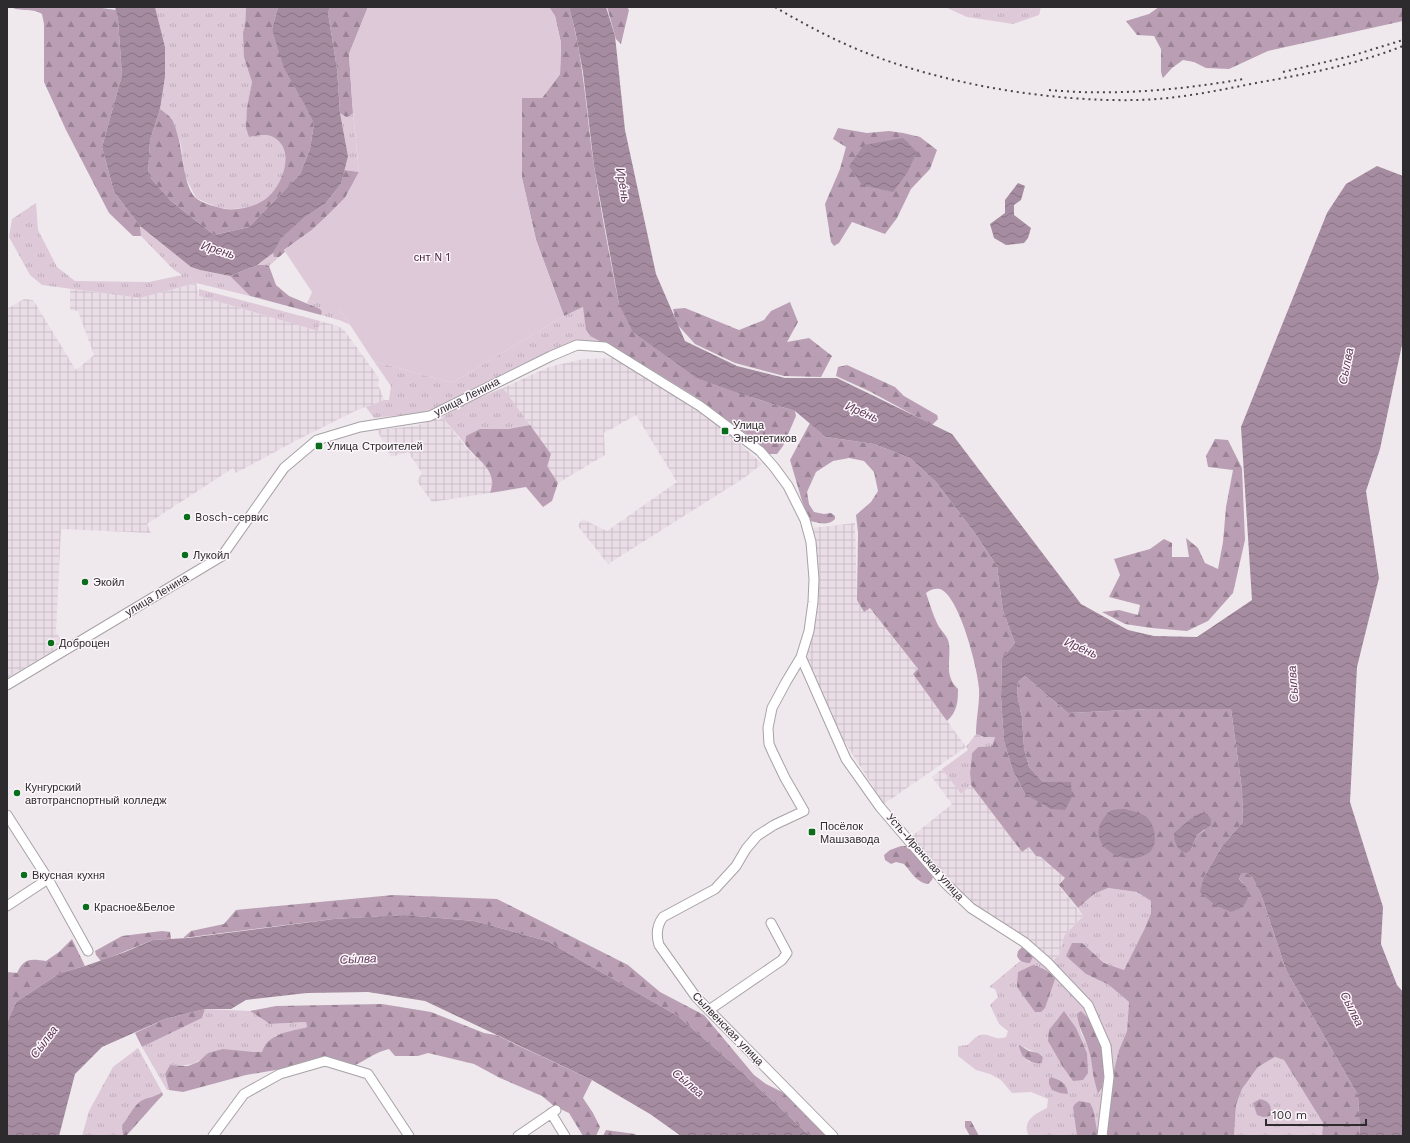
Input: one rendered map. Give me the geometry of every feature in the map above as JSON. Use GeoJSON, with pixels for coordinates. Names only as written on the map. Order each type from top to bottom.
{"type":"FeatureCollection","features":[{"type":"Feature","properties":{"kind":"street","name":"улица Ленина"},"geometry":{"type":"LineString","coordinates":[[7,685],[222,556],[284,468],[317,440],[360,427],[430,416],[551,356],[577,345],[605,347],[700,406],[760,451],[782,477],[794,497],[804,520],[811,542],[814,578],[813,602],[809,630],[801,657]]}},
{"type":"Feature","properties":{"kind":"street","name":"Сылвенская улица"},"geometry":{"type":"LineString","coordinates":[[801,657],[772,708],[768,728],[769,744],[785,778],[804,811],[774,825],[757,836],[746,849],[736,866],[715,889],[666,914],[661,920],[657,935],[659,945],[689,988],[833,1136]]}},
{"type":"Feature","properties":{"kind":"street","name":"Усть-Иренская улица"},"geometry":{"type":"LineString","coordinates":[[801,657],[846,759],[880,806],[945,883],[971,908],[1024,942],[1048,963],[1088,1005],[1106,1046],[1109,1076],[1102,1136]]}},
{"type":"Feature","properties":{"kind":"street"},"geometry":{"type":"LineString","coordinates":[[7,815],[48,879],[88,950]]}},
{"type":"Feature","properties":{"kind":"street"},"geometry":{"type":"LineString","coordinates":[[7,906],[48,879]]}},
{"type":"Feature","properties":{"kind":"street"},"geometry":{"type":"LineString","coordinates":[[709,1010],[782,960],[787,953],[771,923]]}},
{"type":"Feature","properties":{"kind":"street"},"geometry":{"type":"LineString","coordinates":[[213,1136],[244,1094],[280,1074],[325,1061],[368,1074],[409,1136]]}},
{"type":"Feature","properties":{"kind":"street"},"geometry":{"type":"LineString","coordinates":[[518,1136],[553,1111],[565,1136]]}},
{"type":"Feature","properties":{"kind":"shaded area"},"geometry":{"type":"Polygon","coordinates":[[[196,283],[199,296],[318,331],[320,321],[338,326],[344,330],[379,378],[378,384],[384,400],[355,411],[236,473],[233,468],[147,524],[151,533],[61,529],[56,632],[64,644],[7,678],[7,309],[24,299],[33,300],[76,370],[94,355],[78,311],[70,310],[70,289],[140,298],[196,283]]]}},
{"type":"Feature","properties":{"kind":"shaded area"},"geometry":{"type":"Polygon","coordinates":[[[618,358],[724,429],[762,464],[744,478],[608,564],[578,526],[582,519],[607,531],[677,482],[636,415],[604,433],[605,455],[558,483],[546,465],[551,454],[503,388],[549,367],[583,359],[618,358]]]}},
{"type":"Feature","properties":{"kind":"shaded area"},"geometry":{"type":"Polygon","coordinates":[[[442,417],[469,451],[482,462],[489,471],[493,480],[490,493],[432,502],[417,481],[422,473],[408,452],[391,457],[377,430],[415,426],[442,417]]]}},
{"type":"Feature","properties":{"kind":"shaded area"},"geometry":{"type":"Polygon","coordinates":[[[855,523],[857,600],[870,608],[918,670],[913,674],[966,747],[884,804],[834,725],[807,664],[807,654],[817,609],[818,588],[812,528],[855,523]]]}},
{"type":"Feature","properties":{"kind":"shaded area"},"geometry":{"type":"Polygon","coordinates":[[[942,769],[961,794],[971,785],[1022,852],[1029,847],[1036,856],[1041,857],[1066,878],[1059,886],[1083,916],[1064,936],[1060,953],[1052,962],[971,906],[941,875],[911,837],[952,804],[932,777],[942,769]]]}},
{"type":"Feature","properties":{"kind":"green space"},"geometry":{"type":"Polygon","coordinates":[[[11,7],[95,7],[116,10],[122,75],[102,147],[114,192],[140,226],[141,236],[133,236],[109,213],[66,130],[44,82],[44,24],[42,14],[11,7]]]}},
{"type":"Feature","properties":{"kind":"green space"},"geometry":{"type":"Polygon","coordinates":[[[155,7],[246,7],[245,26],[243,32],[252,82],[247,107],[249,137],[264,135],[273,137],[280,142],[284,150],[285,158],[285,167],[278,184],[268,198],[256,205],[238,209],[228,209],[214,206],[196,198],[185,176],[181,145],[172,118],[160,109],[165,77],[165,47],[155,7]]]}},
{"type":"Feature","properties":{"kind":"green space"},"geometry":{"type":"Polygon","coordinates":[[[246,7],[278,7],[272,29],[314,124],[310,149],[300,174],[249,227],[214,235],[171,201],[148,175],[150,140],[160,109],[173,121],[179,140],[189,187],[192,194],[203,202],[225,209],[242,208],[259,203],[268,197],[273,191],[278,184],[285,167],[284,150],[280,142],[273,137],[261,135],[249,137],[246,128],[247,107],[252,82],[244,57],[243,32],[245,26],[246,7]]]}},
{"type":"Feature","properties":{"kind":"green space"},"geometry":{"type":"Polygon","coordinates":[[[330,7],[368,7],[349,54],[353,113],[346,117],[340,113],[337,69],[328,13],[330,7]]]}},
{"type":"Feature","properties":{"kind":"green space","name":"снт N 1"},"geometry":{"type":"Polygon","coordinates":[[[368,7],[549,7],[555,16],[561,43],[560,74],[542,98],[522,98],[522,178],[536,240],[564,316],[452,383],[373,360],[339,308],[329,313],[322,299],[316,303],[309,299],[312,292],[284,250],[312,230],[345,198],[359,172],[349,54],[368,7]]]}},
{"type":"Feature","properties":{"kind":"green space"},"geometry":{"type":"Polygon","coordinates":[[[549,7],[569,7],[574,27],[581,66],[597,183],[619,304],[744,395],[795,411],[796,416],[783,446],[777,454],[768,454],[748,435],[696,397],[639,362],[592,337],[586,330],[583,307],[564,316],[536,240],[522,178],[522,98],[542,98],[560,74],[561,43],[555,16],[549,7]]]}},
{"type":"Feature","properties":{"kind":"green space"},"geometry":{"type":"Polygon","coordinates":[[[607,7],[627,7],[629,10],[621,44],[616,39],[607,7]]]}},
{"type":"Feature","properties":{"kind":"green space"},"geometry":{"type":"Polygon","coordinates":[[[945,7],[1041,7],[1039,15],[1013,24],[967,17],[945,7]]]}},
{"type":"Feature","properties":{"kind":"green space"},"geometry":{"type":"Polygon","coordinates":[[[1159,7],[1403,7],[1403,21],[1268,51],[1229,69],[1206,68],[1194,62],[1183,60],[1172,68],[1163,78],[1161,72],[1161,49],[1154,36],[1137,35],[1126,21],[1149,14],[1159,7]]]}},
{"type":"Feature","properties":{"kind":"green space"},"geometry":{"type":"Polygon","coordinates":[[[340,113],[346,117],[353,113],[359,172],[344,170],[348,155],[340,113]]]}},
{"type":"Feature","properties":{"kind":"green space"},"geometry":{"type":"Polygon","coordinates":[[[838,128],[867,133],[889,131],[903,133],[920,137],[937,150],[930,169],[911,189],[897,218],[885,234],[852,222],[839,243],[834,246],[831,242],[825,204],[840,169],[846,147],[833,139],[838,128]]]}},
{"type":"Feature","properties":{"kind":"green space"},"geometry":{"type":"Polygon","coordinates":[[[344,170],[359,172],[345,198],[312,230],[284,250],[285,252],[279,257],[274,257],[273,253],[280,238],[305,217],[325,204],[341,184],[344,170]]]}},
{"type":"Feature","properties":{"kind":"green space"},"geometry":{"type":"Polygon","coordinates":[[[36,203],[38,230],[57,267],[75,281],[149,282],[182,275],[173,269],[141,236],[140,226],[191,267],[230,276],[250,296],[196,283],[140,298],[42,285],[30,275],[9,237],[12,219],[36,203]]]}},
{"type":"Feature","properties":{"kind":"green space"},"geometry":{"type":"Polygon","coordinates":[[[273,253],[274,257],[279,257],[269,266],[257,265],[273,253]]]}},
{"type":"Feature","properties":{"kind":"green space"},"geometry":{"type":"Polygon","coordinates":[[[257,265],[269,266],[276,285],[289,296],[320,309],[322,312],[321,315],[250,296],[230,276],[257,265]]]}},
{"type":"Feature","properties":{"kind":"green space"},"geometry":{"type":"Polygon","coordinates":[[[199,289],[320,321],[318,331],[199,296],[199,289]]]}},
{"type":"Feature","properties":{"kind":"green space"},"geometry":{"type":"Polygon","coordinates":[[[309,299],[316,303],[321,299],[339,308],[350,325],[321,315],[322,312],[307,303],[309,299]]]}},
{"type":"Feature","properties":{"kind":"green space"},"geometry":{"type":"Polygon","coordinates":[[[790,302],[798,322],[787,342],[809,338],[832,356],[821,377],[784,376],[735,363],[695,344],[676,323],[673,309],[685,308],[739,330],[764,320],[771,311],[790,302]]]}},
{"type":"Feature","properties":{"kind":"green space"},"geometry":{"type":"Polygon","coordinates":[[[583,307],[592,337],[602,342],[579,342],[442,406],[420,413],[374,418],[366,407],[384,400],[389,400],[391,386],[373,360],[452,383],[564,316],[583,307]]]}},
{"type":"Feature","properties":{"kind":"green space"},"geometry":{"type":"Polygon","coordinates":[[[847,365],[895,387],[904,396],[937,415],[938,419],[932,425],[869,391],[836,376],[838,367],[847,365]]]}},
{"type":"Feature","properties":{"kind":"green space"},"geometry":{"type":"Polygon","coordinates":[[[503,388],[530,425],[508,429],[495,429],[466,436],[465,444],[442,417],[473,400],[503,388]]]}},
{"type":"Feature","properties":{"kind":"green space"},"geometry":{"type":"Polygon","coordinates":[[[810,423],[826,437],[874,444],[910,458],[936,482],[974,532],[997,566],[1003,611],[1015,643],[1002,658],[1001,697],[1004,741],[1013,771],[1025,794],[1071,782],[1043,782],[1029,767],[1024,748],[1022,718],[1017,694],[1018,682],[1025,676],[1068,713],[1147,709],[1231,709],[1242,789],[1243,822],[1222,846],[1204,877],[1243,883],[1239,879],[1241,874],[1246,873],[1252,877],[1261,894],[1286,970],[1358,1095],[1360,1136],[1322,1136],[1323,1123],[1284,1060],[1275,1057],[1258,1067],[1242,1089],[1236,1105],[1234,1136],[1107,1136],[1111,1082],[1119,1050],[1127,1031],[1129,1002],[1109,985],[1086,974],[1066,956],[1072,943],[1082,943],[1104,963],[1124,970],[1151,913],[1151,901],[1137,892],[1108,888],[1094,894],[1078,908],[1059,885],[1065,878],[1041,857],[1036,856],[1029,847],[1022,852],[971,785],[970,773],[972,753],[978,747],[992,746],[995,737],[984,737],[976,734],[979,693],[978,679],[966,634],[954,604],[947,594],[940,589],[932,590],[926,593],[937,623],[948,640],[950,677],[958,689],[956,706],[953,714],[947,721],[913,674],[918,669],[870,608],[864,612],[857,600],[858,533],[856,515],[871,502],[878,491],[874,472],[864,461],[849,458],[833,461],[816,472],[807,492],[809,504],[814,512],[824,514],[831,513],[835,516],[835,519],[830,523],[820,523],[810,521],[802,501],[790,460],[810,423]],[[1194,816],[1186,824],[1191,850],[1197,835],[1205,830],[1194,816]]]}},
{"type":"Feature","properties":{"kind":"green space"},"geometry":{"type":"Polygon","coordinates":[[[530,425],[551,454],[547,466],[558,483],[552,501],[543,507],[526,487],[490,493],[492,483],[491,475],[485,465],[465,444],[466,436],[480,429],[508,429],[530,425]]]}},
{"type":"Feature","properties":{"kind":"green space"},"geometry":{"type":"Polygon","coordinates":[[[1215,439],[1228,440],[1242,468],[1245,540],[1233,593],[1208,621],[1187,631],[1125,624],[1102,612],[1119,610],[1138,615],[1140,605],[1109,597],[1120,575],[1114,559],[1150,549],[1164,539],[1172,543],[1172,557],[1189,557],[1186,538],[1198,548],[1205,563],[1218,569],[1223,542],[1226,507],[1233,470],[1208,467],[1206,456],[1215,439]]]}},
{"type":"Feature","properties":{"kind":"green space"},"geometry":{"type":"Polygon","coordinates":[[[976,734],[984,737],[995,737],[992,746],[978,747],[972,753],[970,773],[971,785],[961,794],[942,769],[968,750],[966,747],[976,734]]]}},
{"type":"Feature","properties":{"kind":"green space"},"geometry":{"type":"Polygon","coordinates":[[[901,846],[906,846],[911,849],[933,877],[928,884],[917,879],[904,864],[896,862],[891,864],[885,860],[884,855],[890,850],[901,846]]]}},
{"type":"Feature","properties":{"kind":"green space"},"geometry":{"type":"Polygon","coordinates":[[[1108,888],[1137,892],[1151,901],[1151,913],[1124,970],[1104,963],[1099,958],[1086,974],[1109,985],[1129,1002],[1127,1031],[1119,1050],[1111,1082],[1101,1025],[1052,962],[1060,953],[1064,936],[1083,916],[1078,908],[1094,894],[1108,888]]]}},
{"type":"Feature","properties":{"kind":"green space"},"geometry":{"type":"Polygon","coordinates":[[[393,895],[497,899],[628,965],[660,992],[704,1015],[754,1075],[766,1084],[784,1093],[828,1136],[810,1136],[733,1064],[678,1016],[547,941],[474,921],[404,915],[334,919],[183,938],[191,931],[224,924],[236,910],[393,895]]]}},
{"type":"Feature","properties":{"kind":"green space"},"geometry":{"type":"Polygon","coordinates":[[[162,931],[170,932],[171,939],[153,940],[101,961],[96,955],[95,951],[122,936],[162,931]]]}},
{"type":"Feature","properties":{"kind":"green space"},"geometry":{"type":"Polygon","coordinates":[[[72,939],[85,966],[60,973],[16,1002],[7,1023],[7,972],[17,973],[23,964],[29,960],[46,961],[59,952],[72,939]]]}},
{"type":"Feature","properties":{"kind":"green space"},"geometry":{"type":"Polygon","coordinates":[[[1023,946],[1031,952],[1033,957],[1030,963],[1022,962],[1017,956],[1018,951],[1023,946]]]}},
{"type":"Feature","properties":{"kind":"green space"},"geometry":{"type":"Polygon","coordinates":[[[1033,957],[1048,964],[1084,1006],[1093,1023],[1077,1014],[1081,1033],[1089,1049],[1093,1064],[1094,1080],[1099,1094],[1102,1088],[1103,1093],[1098,1136],[1094,1121],[1093,1109],[1076,1126],[1077,1136],[1029,1136],[1027,1131],[1028,1122],[1038,1113],[1047,1108],[1048,1099],[1031,1092],[1012,1093],[1001,1080],[990,1074],[976,1070],[958,1056],[958,1046],[968,1045],[979,1035],[984,1034],[996,1038],[1006,1037],[1008,1031],[999,1024],[990,1005],[998,997],[995,989],[989,987],[1020,961],[1030,963],[1033,957]],[[1058,1018],[1055,1023],[1087,1053],[1082,1043],[1058,1018]],[[1024,1047],[1021,1052],[1029,1062],[1042,1063],[1043,1057],[1024,1047]]]}},
{"type":"Feature","properties":{"kind":"green space"},"geometry":{"type":"Polygon","coordinates":[[[1033,965],[1048,971],[1055,979],[1045,1008],[1041,1012],[1035,1012],[1017,987],[1018,972],[1033,965]]]}},
{"type":"Feature","properties":{"kind":"green space"},"geometry":{"type":"Polygon","coordinates":[[[382,1004],[431,1012],[484,1033],[496,1035],[592,1080],[583,1098],[600,1127],[596,1136],[583,1136],[569,1113],[554,1106],[542,1096],[500,1078],[474,1064],[428,1053],[418,1056],[395,1056],[389,1049],[379,1052],[353,1066],[339,1060],[325,1057],[287,1068],[246,1075],[183,1092],[169,1090],[165,1074],[170,1065],[188,1066],[198,1062],[208,1053],[223,1049],[262,1052],[269,1041],[274,1037],[307,1027],[306,1022],[270,1024],[250,1011],[276,1006],[382,1004]]]}},
{"type":"Feature","properties":{"kind":"green space"},"geometry":{"type":"Polygon","coordinates":[[[205,1009],[250,1011],[270,1024],[306,1022],[307,1027],[275,1036],[262,1052],[208,1053],[195,1063],[170,1065],[165,1074],[169,1090],[167,1090],[142,1047],[202,1018],[205,1009]]]}},
{"type":"Feature","properties":{"kind":"green space"},"geometry":{"type":"Polygon","coordinates":[[[205,1009],[202,1018],[142,1047],[135,1033],[165,1019],[205,1009]]]}},
{"type":"Feature","properties":{"kind":"green space"},"geometry":{"type":"Polygon","coordinates":[[[1064,1011],[1076,1028],[1087,1053],[1088,1073],[1083,1080],[1073,1081],[1048,1041],[1049,1030],[1064,1011]]]}},
{"type":"Feature","properties":{"kind":"green space"},"geometry":{"type":"Polygon","coordinates":[[[1081,1011],[1093,1023],[1104,1052],[1104,1077],[1102,1088],[1098,1094],[1088,1046],[1080,1028],[1078,1019],[1077,1014],[1081,1011]]]}},
{"type":"Feature","properties":{"kind":"green space"},"geometry":{"type":"Polygon","coordinates":[[[1019,1045],[1029,1051],[1038,1053],[1043,1057],[1042,1063],[1034,1063],[1027,1059],[1021,1053],[1019,1045]]]}},
{"type":"Feature","properties":{"kind":"green space"},"geometry":{"type":"Polygon","coordinates":[[[138,1048],[162,1092],[150,1097],[122,1128],[123,1136],[82,1136],[89,1111],[113,1067],[138,1048]]]}},
{"type":"Feature","properties":{"kind":"green space"},"geometry":{"type":"Polygon","coordinates":[[[1275,1057],[1284,1060],[1323,1123],[1322,1136],[1234,1136],[1236,1105],[1242,1089],[1258,1067],[1275,1057]]]}},
{"type":"Feature","properties":{"kind":"green space"},"geometry":{"type":"Polygon","coordinates":[[[1051,1077],[1057,1079],[1065,1085],[1068,1094],[1052,1090],[1049,1084],[1049,1079],[1051,1077]]]}},
{"type":"Feature","properties":{"kind":"green space"},"geometry":{"type":"Polygon","coordinates":[[[162,1092],[163,1095],[127,1135],[123,1136],[123,1124],[136,1105],[141,1101],[162,1092]]]}},
{"type":"Feature","properties":{"kind":"green space"},"geometry":{"type":"Polygon","coordinates":[[[1260,1099],[1270,1104],[1270,1116],[1263,1117],[1257,1115],[1253,1103],[1260,1099]]]}},
{"type":"Feature","properties":{"kind":"green space"},"geometry":{"type":"Polygon","coordinates":[[[1079,1101],[1090,1103],[1093,1109],[1098,1136],[1077,1136],[1073,1107],[1079,1101]]]}},
{"type":"Feature","properties":{"kind":"green space"},"geometry":{"type":"Polygon","coordinates":[[[965,1121],[971,1121],[979,1136],[970,1136],[965,1127],[965,1121]]]}},
{"type":"Feature","properties":{"kind":"green space"},"geometry":{"type":"Polygon","coordinates":[[[606,1130],[635,1134],[637,1136],[603,1136],[606,1130]]]}},
{"type":"Feature","properties":{"kind":"water","name":"Ирень"},"geometry":{"type":"Polygon","coordinates":[[[115,7],[155,7],[165,47],[165,77],[160,109],[150,140],[148,175],[171,201],[214,235],[249,227],[300,174],[310,149],[314,124],[284,68],[272,29],[278,7],[330,7],[328,13],[337,69],[340,113],[348,156],[341,184],[325,204],[305,217],[281,238],[273,253],[257,265],[230,276],[191,267],[140,226],[114,192],[102,147],[122,75],[118,19],[115,7]]]}},
{"type":"Feature","properties":{"kind":"water"},"geometry":{"type":"Polygon","coordinates":[[[569,7],[606,7],[615,36],[625,130],[656,274],[685,341],[737,366],[785,378],[837,378],[952,434],[1081,604],[1128,630],[1154,636],[1197,637],[1252,600],[1241,427],[1327,213],[1346,184],[1377,166],[1403,176],[1403,340],[1380,449],[1366,491],[1379,578],[1357,667],[1350,802],[1383,907],[1381,944],[1397,985],[1403,992],[1403,1136],[1360,1136],[1358,1095],[1286,970],[1261,894],[1252,877],[1246,873],[1241,874],[1239,879],[1247,888],[1248,898],[1243,907],[1231,912],[1215,905],[1200,892],[1204,877],[1222,846],[1243,822],[1242,789],[1231,709],[1147,709],[1068,713],[1025,676],[1018,682],[1017,694],[1022,718],[1024,748],[1029,767],[1043,782],[1071,782],[1072,797],[1065,810],[1051,809],[1025,794],[1013,771],[1004,741],[1001,697],[1002,658],[1015,643],[1003,611],[997,566],[974,532],[936,482],[910,458],[874,444],[826,437],[795,411],[697,378],[633,332],[619,304],[594,166],[583,72],[569,7]]]}},
{"type":"Feature","properties":{"kind":"water"},"geometry":{"type":"Polygon","coordinates":[[[903,138],[917,152],[907,173],[893,192],[862,185],[849,166],[864,145],[903,138]]]}},
{"type":"Feature","properties":{"kind":"water"},"geometry":{"type":"Polygon","coordinates":[[[1018,183],[1025,186],[1021,200],[1014,205],[1014,215],[1031,228],[1028,238],[1024,243],[1006,245],[994,238],[990,224],[1005,213],[1005,200],[1018,183]]]}},
{"type":"Feature","properties":{"kind":"water"},"geometry":{"type":"Polygon","coordinates":[[[1117,809],[1125,809],[1145,816],[1151,822],[1155,841],[1148,854],[1133,858],[1124,858],[1115,855],[1102,843],[1099,835],[1099,827],[1108,812],[1117,809]]]}},
{"type":"Feature","properties":{"kind":"water"},"geometry":{"type":"Polygon","coordinates":[[[1201,813],[1207,814],[1211,819],[1211,825],[1197,835],[1191,850],[1186,853],[1183,852],[1177,845],[1174,833],[1194,816],[1201,813]]]}},
{"type":"Feature","properties":{"kind":"water","name":"Сы́лва"},"geometry":{"type":"Polygon","coordinates":[[[404,915],[474,921],[547,941],[678,1016],[733,1064],[810,1136],[681,1136],[650,1114],[592,1080],[425,1001],[368,992],[307,993],[246,1000],[231,1009],[205,1009],[165,1019],[102,1047],[75,1074],[59,1136],[7,1136],[7,1023],[16,1002],[60,973],[125,952],[153,940],[188,938],[334,919],[404,915]]]}},
{"type":"Feature","properties":{"kind":"railway"},"geometry":{"type":"LineString","coordinates":[[775,7],[837,40],[891,62],[960,81],[1032,94],[1068,98],[1138,100],[1200,94],[1332,68],[1403,46]]}},
{"type":"Feature","properties":{"kind":"railway"},"geometry":{"type":"LineString","coordinates":[[1283,72],[1351,56],[1403,40]]}},
{"type":"Feature","properties":{"kind":"railway"},"geometry":{"type":"LineString","coordinates":[[1049,90],[1074,92],[1147,91],[1244,79]]}},
{"type":"Feature","properties":{"kind":"place","name":"Улица Энергетиков"},"geometry":{"type":"Point","coordinates":[725,431]}},
{"type":"Feature","properties":{"kind":"place","name":"Улица Строителей"},"geometry":{"type":"Point","coordinates":[319,446]}},
{"type":"Feature","properties":{"kind":"place","name":"Bosch-сервис"},"geometry":{"type":"Point","coordinates":[187,517]}},
{"type":"Feature","properties":{"kind":"place","name":"Лукойл"},"geometry":{"type":"Point","coordinates":[185,555]}},
{"type":"Feature","properties":{"kind":"place","name":"Экойл"},"geometry":{"type":"Point","coordinates":[85,582]}},
{"type":"Feature","properties":{"kind":"place","name":"Доброцен"},"geometry":{"type":"Point","coordinates":[51,643]}},
{"type":"Feature","properties":{"kind":"place","name":"Кунгурский автотранспортный колледж"},"geometry":{"type":"Point","coordinates":[17,793]}},
{"type":"Feature","properties":{"kind":"place","name":"Посёлок Машзавода"},"geometry":{"type":"Point","coordinates":[812,832]}},
{"type":"Feature","properties":{"kind":"place","name":"Вкусная кухня"},"geometry":{"type":"Point","coordinates":[24,875]}},
{"type":"Feature","properties":{"kind":"place","name":"Красное&Белое"},"geometry":{"type":"Point","coordinates":[86,907]}},
{"type":"Feature","properties":{"kind":"water label","name":"Ире́нь"},"geometry":{"type":"Point","coordinates":[623,185]}},
{"type":"Feature","properties":{"kind":"water label","name":"Сылва"},"geometry":{"type":"Point","coordinates":[1346,366]}},
{"type":"Feature","properties":{"kind":"water label","name":"Ире́нь"},"geometry":{"type":"Point","coordinates":[862,412]}},
{"type":"Feature","properties":{"kind":"water label","name":"Ире́нь"},"geometry":{"type":"Point","coordinates":[1081,648]}},
{"type":"Feature","properties":{"kind":"water label","name":"Сылва"},"geometry":{"type":"Point","coordinates":[1293,684]}},
{"type":"Feature","properties":{"kind":"water label","name":"Сылва"},"geometry":{"type":"Point","coordinates":[1352,1009]}}]}
